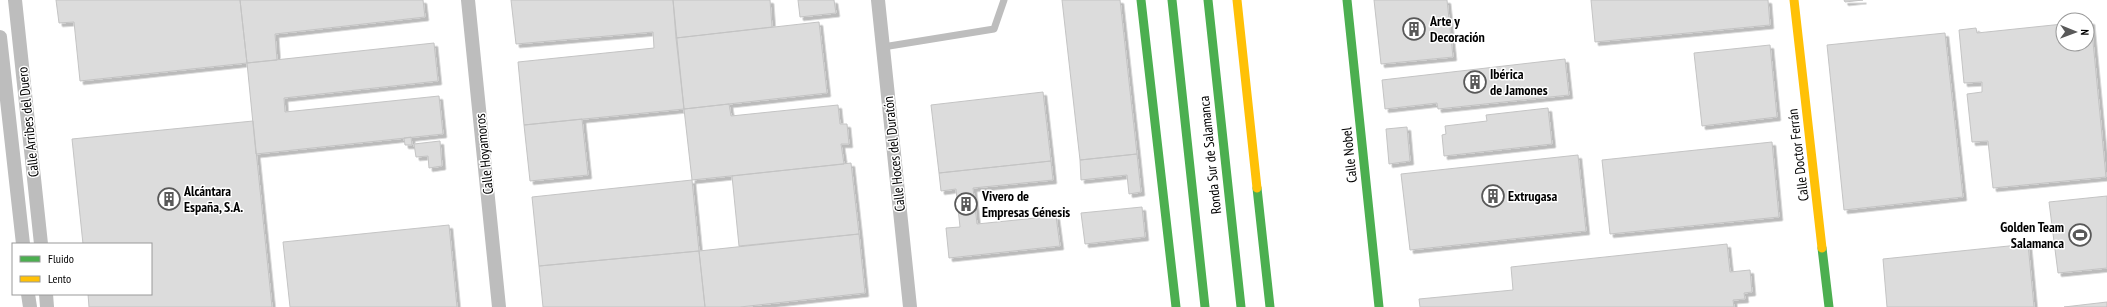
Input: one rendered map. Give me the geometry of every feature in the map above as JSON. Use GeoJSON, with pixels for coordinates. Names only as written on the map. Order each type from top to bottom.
{"type":"FeatureCollection","features":[{"type":"Feature","properties":{"kind":"main road"},"geometry":{"type":"LineString","coordinates":[[1141,0],[1176,307]]}},
{"type":"Feature","properties":{"kind":"main road","name":"Ronda Sur de Salamanca"},"geometry":{"type":"LineString","coordinates":[[1172,0],[1205,307]]}},
{"type":"Feature","properties":{"kind":"main road","name":"Ronda Sur de Salamanca"},"geometry":{"type":"LineString","coordinates":[[1208,0],[1241,307]]}},
{"type":"Feature","properties":{"kind":"main road"},"geometry":{"type":"LineString","coordinates":[[1237,0],[1270,307]]}},
{"type":"Feature","properties":{"kind":"main road","name":"Calle Nobel"},"geometry":{"type":"LineString","coordinates":[[1347,0],[1379,307]]}},
{"type":"Feature","properties":{"kind":"main road","name":"Calle Doctor Ferrán"},"geometry":{"type":"LineString","coordinates":[[1794,0],[1829,307]]}},
{"type":"Feature","properties":{"kind":"street","name":"Calle Arribes del Duero"},"geometry":{"type":"LineString","coordinates":[[14,0],[41,243]]}},
{"type":"Feature","properties":{"kind":"street","name":"Calle Hoyamoros"},"geometry":{"type":"LineString","coordinates":[[468,0],[499,307]]}},
{"type":"Feature","properties":{"kind":"street","name":"Calle Hoces del Duratón"},"geometry":{"type":"LineString","coordinates":[[878,0],[910,307]]}},
{"type":"Feature","properties":{"kind":"street","name":"Calle Arribes del Duero"},"geometry":{"type":"LineString","coordinates":[[0,37],[23,243]]}},
{"type":"Feature","properties":{"kind":"street"},"geometry":{"type":"LineString","coordinates":[[28,295],[30,307]]}},
{"type":"Feature","properties":{"kind":"street"},"geometry":{"type":"LineString","coordinates":[[46,295],[47,307]]}},
{"type":"Feature","properties":{"kind":"lane"},"geometry":{"type":"LineString","coordinates":[[883,47],[994,29],[1004,0]]}},
{"type":"Feature","properties":{"kind":"building"},"geometry":{"type":"Polygon","coordinates":[[[56,0],[240,0],[247,63],[80,81],[74,22],[59,23],[56,0]]]}},
{"type":"Feature","properties":{"kind":"building"},"geometry":{"type":"Polygon","coordinates":[[[240,0],[423,0],[425,17],[275,34],[277,60],[247,63],[240,0]]]}},
{"type":"Feature","properties":{"kind":"building"},"geometry":{"type":"Polygon","coordinates":[[[511,0],[673,0],[684,109],[524,125],[518,62],[654,48],[653,32],[516,44],[511,0]]]}},
{"type":"Feature","properties":{"kind":"building"},"geometry":{"type":"Polygon","coordinates":[[[673,0],[770,0],[772,27],[676,38],[673,0]]]}},
{"type":"Feature","properties":{"kind":"building"},"geometry":{"type":"Polygon","coordinates":[[[798,0],[834,0],[836,13],[800,17],[798,0]]]}},
{"type":"Feature","properties":{"kind":"building"},"geometry":{"type":"Polygon","coordinates":[[[1062,0],[1120,0],[1137,154],[1080,160],[1062,0]]]}},
{"type":"Feature","properties":{"kind":"building","name":"Arte y Decoración"},"geometry":{"type":"Polygon","coordinates":[[[1374,0],[1447,0],[1453,57],[1381,64],[1374,0]]]}},
{"type":"Feature","properties":{"kind":"building"},"geometry":{"type":"Polygon","coordinates":[[[1591,0],[1768,0],[1770,25],[1595,42],[1591,0]]]}},
{"type":"Feature","properties":{"kind":"building"},"geometry":{"type":"Polygon","coordinates":[[[1844,0],[1863,0],[1845,2],[1844,0]]]}},
{"type":"Feature","properties":{"kind":"building"},"geometry":{"type":"Polygon","coordinates":[[[819,22],[827,93],[684,109],[676,38],[819,22]]]}},
{"type":"Feature","properties":{"kind":"building"},"geometry":{"type":"Polygon","coordinates":[[[2055,25],[2055,52],[2094,52],[2106,177],[1993,188],[1988,141],[1972,142],[1967,94],[1982,92],[1982,82],[1964,83],[1959,30],[1976,28],[1977,33],[2055,25]]]}},
{"type":"Feature","properties":{"kind":"building"},"geometry":{"type":"Polygon","coordinates":[[[1945,33],[1963,197],[1844,210],[1827,45],[1945,33]]]}},
{"type":"Feature","properties":{"kind":"building"},"geometry":{"type":"Polygon","coordinates":[[[434,43],[438,81],[284,98],[285,112],[439,96],[443,134],[256,154],[247,63],[434,43]]]}},
{"type":"Feature","properties":{"kind":"building"},"geometry":{"type":"Polygon","coordinates":[[[1770,45],[1777,117],[1702,126],[1694,53],[1770,45]]]}},
{"type":"Feature","properties":{"kind":"building","name":"Ibérica de Jamones"},"geometry":{"type":"Polygon","coordinates":[[[1565,59],[1569,95],[1438,109],[1437,103],[1385,109],[1382,80],[1565,59]]]}},
{"type":"Feature","properties":{"kind":"building"},"geometry":{"type":"Polygon","coordinates":[[[1043,92],[1051,161],[939,173],[931,105],[1043,92]]]}},
{"type":"Feature","properties":{"kind":"building"},"geometry":{"type":"Polygon","coordinates":[[[729,104],[731,116],[838,105],[840,124],[847,124],[849,144],[841,144],[844,164],[692,180],[684,109],[729,104]]]}},
{"type":"Feature","properties":{"kind":"building"},"geometry":{"type":"Polygon","coordinates":[[[1548,108],[1552,144],[1444,156],[1442,135],[1446,134],[1445,126],[1487,121],[1486,115],[1548,108]]]}},
{"type":"Feature","properties":{"kind":"building"},"geometry":{"type":"Polygon","coordinates":[[[582,119],[588,175],[530,181],[524,125],[582,119]]]}},
{"type":"Feature","properties":{"kind":"building","name":"Alcántara España, S.A."},"geometry":{"type":"Polygon","coordinates":[[[253,121],[272,307],[89,307],[88,295],[152,295],[152,243],[83,243],[72,139],[253,121]]]}},
{"type":"Feature","properties":{"kind":"building"},"geometry":{"type":"Polygon","coordinates":[[[1407,127],[1410,161],[1389,164],[1386,129],[1407,127]]]}},
{"type":"Feature","properties":{"kind":"building"},"geometry":{"type":"Polygon","coordinates":[[[411,137],[412,145],[405,145],[404,138],[411,137]]]}},
{"type":"Feature","properties":{"kind":"building"},"geometry":{"type":"Polygon","coordinates":[[[440,141],[442,166],[429,168],[428,156],[416,157],[414,144],[440,141]]]}},
{"type":"Feature","properties":{"kind":"building"},"geometry":{"type":"Polygon","coordinates":[[[1772,142],[1779,217],[1610,234],[1602,160],[1772,142]]]}},
{"type":"Feature","properties":{"kind":"building"},"geometry":{"type":"Polygon","coordinates":[[[1137,154],[1141,192],[1129,194],[1127,175],[1081,180],[1080,160],[1137,154]]]}},
{"type":"Feature","properties":{"kind":"building","name":"Extrugasa"},"geometry":{"type":"Polygon","coordinates":[[[1578,155],[1586,231],[1410,250],[1401,174],[1578,155]]]}},
{"type":"Feature","properties":{"kind":"building","name":"Vivero de Empresas Génesis"},"geometry":{"type":"Polygon","coordinates":[[[1051,161],[1053,180],[973,188],[977,224],[1056,216],[1060,246],[949,258],[946,228],[960,227],[956,189],[941,191],[939,173],[1051,161]]]}},
{"type":"Feature","properties":{"kind":"building"},"geometry":{"type":"Polygon","coordinates":[[[851,163],[859,234],[739,246],[732,176],[851,163]]]}},
{"type":"Feature","properties":{"kind":"building"},"geometry":{"type":"Polygon","coordinates":[[[692,180],[699,251],[539,266],[532,197],[692,180]]]}},
{"type":"Feature","properties":{"kind":"building","name":"Golden Team Salamanca"},"geometry":{"type":"Polygon","coordinates":[[[2107,196],[2107,268],[2058,273],[2049,202],[2107,196]]]}},
{"type":"Feature","properties":{"kind":"building"},"geometry":{"type":"Polygon","coordinates":[[[1142,207],[1145,237],[1085,244],[1081,213],[1142,207]]]}},
{"type":"Feature","properties":{"kind":"building"},"geometry":{"type":"Polygon","coordinates":[[[449,225],[457,307],[290,307],[283,242],[449,225]]]}},
{"type":"Feature","properties":{"kind":"building"},"geometry":{"type":"Polygon","coordinates":[[[859,234],[865,293],[740,307],[705,307],[699,251],[859,234]]]}},
{"type":"Feature","properties":{"kind":"building"},"geometry":{"type":"Polygon","coordinates":[[[1727,244],[1730,272],[1750,270],[1752,292],[1744,293],[1745,299],[1733,300],[1734,307],[1420,307],[1419,299],[1513,290],[1511,267],[1727,244]]]}},
{"type":"Feature","properties":{"kind":"building"},"geometry":{"type":"Polygon","coordinates":[[[2028,244],[2034,307],[1887,307],[1883,259],[2028,244]]]}},
{"type":"Feature","properties":{"kind":"building"},"geometry":{"type":"Polygon","coordinates":[[[699,251],[705,307],[543,307],[539,266],[699,251]]]}},
{"type":"Feature","properties":{"kind":"building"},"geometry":{"type":"Polygon","coordinates":[[[2107,302],[2107,307],[2064,307],[2107,302]]]}},
{"type":"Feature","properties":{"kind":"traffic: fast"},"geometry":{"type":"LineString","coordinates":[[1141,0],[1176,307]]}},
{"type":"Feature","properties":{"kind":"traffic: fast"},"geometry":{"type":"LineString","coordinates":[[1172,0],[1205,307]]}},
{"type":"Feature","properties":{"kind":"traffic: fast"},"geometry":{"type":"LineString","coordinates":[[1208,0],[1241,307]]}},
{"type":"Feature","properties":{"kind":"traffic: fast"},"geometry":{"type":"LineString","coordinates":[[1347,0],[1379,307]]}},
{"type":"Feature","properties":{"kind":"traffic: fast"},"geometry":{"type":"LineString","coordinates":[[1257,188],[1270,307]]}},
{"type":"Feature","properties":{"kind":"traffic: fast"},"geometry":{"type":"LineString","coordinates":[[1822,248],[1829,307]]}},
{"type":"Feature","properties":{"kind":"traffic: slow"},"geometry":{"type":"LineString","coordinates":[[1237,0],[1257,188]]}},
{"type":"Feature","properties":{"kind":"traffic: slow"},"geometry":{"type":"LineString","coordinates":[[1794,0],[1822,248]]}},
{"type":"Feature","properties":{"kind":"place","name":"Arte y Decoración"},"geometry":{"type":"Point","coordinates":[1414,29]}},
{"type":"Feature","properties":{"kind":"place","name":"Ibérica de Jamones"},"geometry":{"type":"Point","coordinates":[1475,82]}},
{"type":"Feature","properties":{"kind":"place","name":"Extrugasa"},"geometry":{"type":"Point","coordinates":[1493,196]}},
{"type":"Feature","properties":{"kind":"place","name":"Alcántara España, S.A."},"geometry":{"type":"Point","coordinates":[169,199]}},
{"type":"Feature","properties":{"kind":"place","name":"Vivero de Empresas Génesis"},"geometry":{"type":"Point","coordinates":[966,204]}},
{"type":"Feature","properties":{"kind":"place","name":"Golden Team Salamanca"},"geometry":{"type":"Point","coordinates":[2080,235]}}]}
